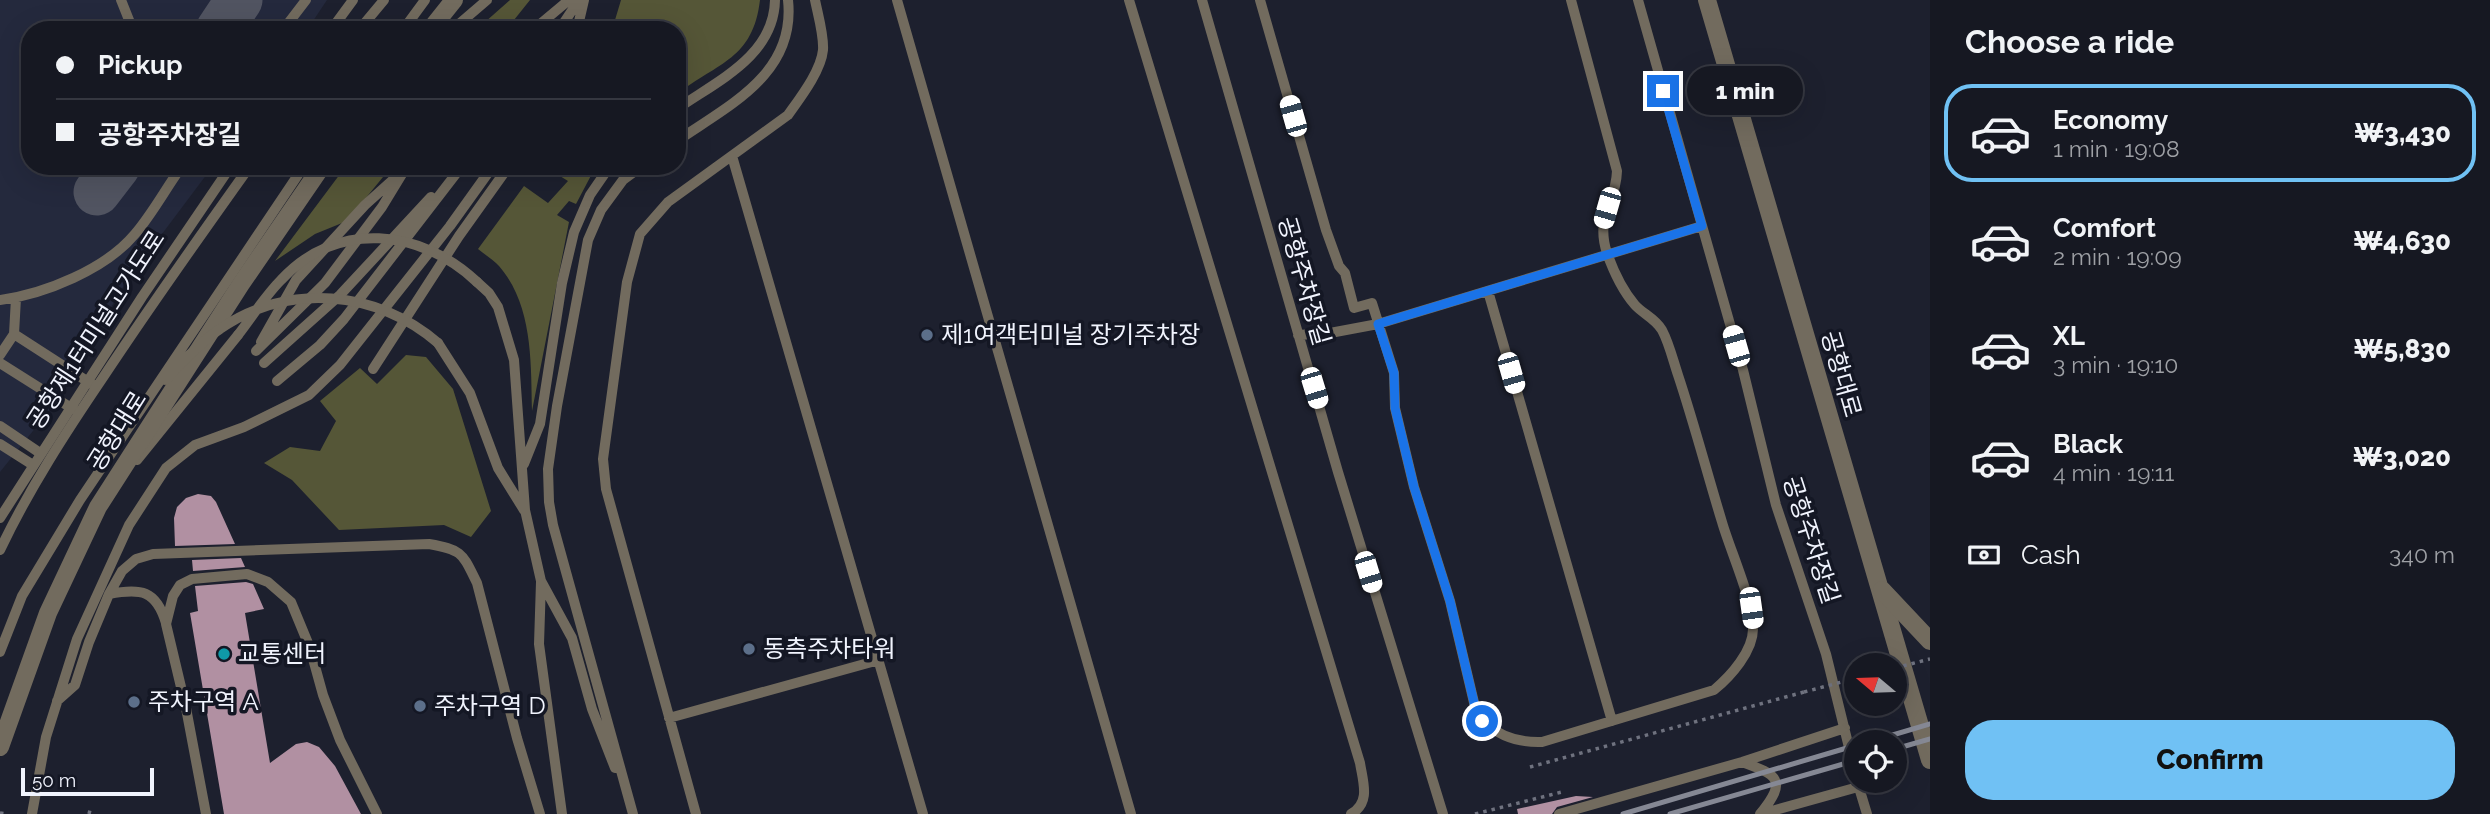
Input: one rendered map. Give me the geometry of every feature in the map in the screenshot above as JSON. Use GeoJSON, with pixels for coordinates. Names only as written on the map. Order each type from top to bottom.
{"type":"FeatureCollection","features":[{"type":"Feature","properties":{"kind":"street"},"geometry":{"type":"LineString","coordinates":[[437,21],[454,0]]}},
{"type":"Feature","properties":{"kind":"street","name":"공항대로"},"geometry":{"type":"LineString","coordinates":[[1707,0],[1930,760]]}},
{"type":"Feature","properties":{"kind":"street","name":"공항대로"},"geometry":{"type":"LineString","coordinates":[[0,747],[48,613],[98,507],[190,362],[316,175]]}},
{"type":"Feature","properties":{"kind":"street"},"geometry":{"type":"LineString","coordinates":[[1882,590],[1930,641]]}},
{"type":"Feature","properties":{"kind":"lane"},"geometry":{"type":"LineString","coordinates":[[121,0],[129,21]]}},
{"type":"Feature","properties":{"kind":"lane"},"geometry":{"type":"LineString","coordinates":[[290,21],[306,0]]}},
{"type":"Feature","properties":{"kind":"lane"},"geometry":{"type":"LineString","coordinates":[[338,21],[353,0]]}},
{"type":"Feature","properties":{"kind":"lane"},"geometry":{"type":"LineString","coordinates":[[366,21],[384,0]]}},
{"type":"Feature","properties":{"kind":"lane"},"geometry":{"type":"LineString","coordinates":[[410,21],[425,0]]}},
{"type":"Feature","properties":{"kind":"lane"},"geometry":{"type":"LineString","coordinates":[[462,21],[487,0]]}},
{"type":"Feature","properties":{"kind":"lane"},"geometry":{"type":"LineString","coordinates":[[547,21],[581,0]]}},
{"type":"Feature","properties":{"kind":"lane"},"geometry":{"type":"LineString","coordinates":[[578,21],[581,0]]}},
{"type":"Feature","properties":{"kind":"lane"},"geometry":{"type":"LineString","coordinates":[[686,103],[754,54],[767,36],[775,12],[775,0]]}},
{"type":"Feature","properties":{"kind":"lane"},"geometry":{"type":"LineString","coordinates":[[686,135],[744,95],[767,74],[783,47],[790,24],[788,0]]}},
{"type":"Feature","properties":{"kind":"lane"},"geometry":{"type":"LineString","coordinates":[[696,814],[606,489],[603,459],[627,282],[640,234],[668,202],[788,115],[810,83],[823,51],[815,0]]}},
{"type":"Feature","properties":{"kind":"lane"},"geometry":{"type":"LineString","coordinates":[[897,0],[1132,814]]}},
{"type":"Feature","properties":{"kind":"lane"},"geometry":{"type":"LineString","coordinates":[[1129,0],[1360,763],[1364,800],[1358,810],[1351,814]]}},
{"type":"Feature","properties":{"kind":"lane","name":"공항주차장길"},"geometry":{"type":"LineString","coordinates":[[1202,0],[1298,335],[1443,814]]}},
{"type":"Feature","properties":{"kind":"lane"},"geometry":{"type":"LineString","coordinates":[[1260,0],[1326,229],[1339,266],[1345,273],[1354,308],[1372,303],[1394,373],[1395,408],[1414,487],[1450,601],[1476,711],[1482,721],[1494,730],[1527,743],[1542,742],[1714,690],[1727,679],[1751,643],[1754,628],[1751,608],[1722,524],[1690,409],[1663,332],[1655,320],[1636,306],[1618,277],[1602,236],[1603,222],[1617,171],[1571,0]]}},
{"type":"Feature","properties":{"kind":"lane","name":"공항주차장길"},"geometry":{"type":"LineString","coordinates":[[1638,0],[1743,370],[1776,505],[1826,654],[1845,728]]}},
{"type":"Feature","properties":{"kind":"lane"},"geometry":{"type":"LineString","coordinates":[[732,156],[923,814]]}},
{"type":"Feature","properties":{"kind":"lane"},"geometry":{"type":"LineString","coordinates":[[172,181],[174,175]]}},
{"type":"Feature","properties":{"kind":"lane"},"geometry":{"type":"LineString","coordinates":[[0,300],[45,289],[104,262],[135,235],[176,175]]}},
{"type":"Feature","properties":{"kind":"lane","name":"공항제1터미널고가도로"},"geometry":{"type":"LineString","coordinates":[[0,518],[142,297],[225,175]]}},
{"type":"Feature","properties":{"kind":"lane"},"geometry":{"type":"LineString","coordinates":[[0,550],[17,515],[79,413],[150,306],[244,175]]}},
{"type":"Feature","properties":{"kind":"lane"},"geometry":{"type":"LineString","coordinates":[[0,652],[22,596],[80,500],[298,175]]}},
{"type":"Feature","properties":{"kind":"lane"},"geometry":{"type":"LineString","coordinates":[[397,175],[365,205],[296,280],[256,351],[325,284],[382,207],[401,175]]}},
{"type":"Feature","properties":{"kind":"lane"},"geometry":{"type":"LineString","coordinates":[[264,363],[340,295],[453,175]]}},
{"type":"Feature","properties":{"kind":"lane"},"geometry":{"type":"LineString","coordinates":[[277,381],[320,345],[344,319],[454,175]]}},
{"type":"Feature","properties":{"kind":"lane"},"geometry":{"type":"LineString","coordinates":[[32,814],[46,737],[77,639],[129,525],[166,468],[195,445],[244,427],[309,394],[341,365],[487,175]]}},
{"type":"Feature","properties":{"kind":"lane"},"geometry":{"type":"LineString","coordinates":[[373,369],[459,236],[503,175]]}},
{"type":"Feature","properties":{"kind":"lane"},"geometry":{"type":"LineString","coordinates":[[522,468],[540,425],[562,283],[574,232],[583,207],[604,175]]}},
{"type":"Feature","properties":{"kind":"lane"},"geometry":{"type":"LineString","coordinates":[[630,175],[601,210],[588,240],[548,469],[553,525],[633,814]]}},
{"type":"Feature","properties":{"kind":"lane"},"geometry":{"type":"LineString","coordinates":[[1298,335],[1330,333],[1378,324],[1702,226]]}},
{"type":"Feature","properties":{"kind":"lane"},"geometry":{"type":"LineString","coordinates":[[98,507],[282,278],[312,255],[341,242],[373,236],[405,241],[446,256],[489,293],[498,307],[514,360],[525,510],[541,581],[539,644],[562,814]]}},
{"type":"Feature","properties":{"kind":"lane"},"geometry":{"type":"LineString","coordinates":[[1488,291],[1612,721]]}},
{"type":"Feature","properties":{"kind":"lane"},"geometry":{"type":"LineString","coordinates":[[0,355],[14,334],[16,298]]}},
{"type":"Feature","properties":{"kind":"lane"},"geometry":{"type":"LineString","coordinates":[[153,391],[219,329],[256,310],[282,301],[313,298],[345,299],[377,307],[400,316],[422,329],[438,343],[470,393],[498,468],[525,510]]}},
{"type":"Feature","properties":{"kind":"lane"},"geometry":{"type":"LineString","coordinates":[[14,334],[96,387]]}},
{"type":"Feature","properties":{"kind":"lane"},"geometry":{"type":"LineString","coordinates":[[0,363],[79,413]]}},
{"type":"Feature","properties":{"kind":"lane"},"geometry":{"type":"LineString","coordinates":[[0,426],[40,453]]}},
{"type":"Feature","properties":{"kind":"lane"},"geometry":{"type":"LineString","coordinates":[[0,444],[33,465]]}},
{"type":"Feature","properties":{"kind":"lane"},"geometry":{"type":"LineString","coordinates":[[0,505],[17,515]]}},
{"type":"Feature","properties":{"kind":"lane"},"geometry":{"type":"LineString","coordinates":[[57,701],[75,685],[109,594],[122,571],[136,559],[153,554],[429,544],[454,548],[466,560],[477,583],[517,738],[540,814]]}},
{"type":"Feature","properties":{"kind":"lane"},"geometry":{"type":"LineString","coordinates":[[166,624],[173,596],[180,585],[192,579],[247,574],[268,582],[291,602],[310,648],[323,695],[341,740],[377,814]]}},
{"type":"Feature","properties":{"kind":"lane"},"geometry":{"type":"LineString","coordinates":[[541,581],[572,638],[592,709],[633,814]]}},
{"type":"Feature","properties":{"kind":"lane"},"geometry":{"type":"LineString","coordinates":[[109,594],[128,590],[144,592],[156,600],[166,624],[186,708],[206,814]]}},
{"type":"Feature","properties":{"kind":"lane"},"geometry":{"type":"LineString","coordinates":[[669,718],[878,660]]}},
{"type":"Feature","properties":{"kind":"lane"},"geometry":{"type":"LineString","coordinates":[[1559,814],[1742,762],[1845,728]]}},
{"type":"Feature","properties":{"kind":"lane"},"geometry":{"type":"LineString","coordinates":[[1742,762],[1769,772],[1776,784],[1775,796],[1760,814]]}},
{"type":"Feature","properties":{"kind":"lane"},"geometry":{"type":"LineString","coordinates":[[1760,814],[1844,786]]}},
{"type":"Feature","properties":{"kind":"lane","name":"공항주차장길"},"geometry":{"type":"LineString","coordinates":[[1860,793],[1867,814]]}},
{"type":"Feature","properties":{"kind":"path"},"geometry":{"type":"LineString","coordinates":[[1908,665],[1930,659]]}},
{"type":"Feature","properties":{"kind":"path"},"geometry":{"type":"LineString","coordinates":[[1530,768],[1844,681]]}},
{"type":"Feature","properties":{"kind":"path"},"geometry":{"type":"LineString","coordinates":[[1475,814],[1562,792]]}},
{"type":"Feature","properties":{"kind":"path"},"geometry":{"type":"LineString","coordinates":[[0,813],[7,814]]}},
{"type":"Feature","properties":{"kind":"shaded area"},"geometry":{"type":"Polygon","coordinates":[[[0,0],[327,0],[313,21],[21,21],[21,175],[206,175],[126,282],[53,406],[0,472],[0,0]]]}},
{"type":"Feature","properties":{"kind":"green space"},"geometry":{"type":"Polygon","coordinates":[[[510,0],[530,0],[513,21],[486,21],[510,0]]]}},
{"type":"Feature","properties":{"kind":"green space"},"geometry":{"type":"Polygon","coordinates":[[[621,0],[760,0],[756,20],[742,47],[720,66],[686,87],[686,21],[615,21],[621,0]]]}},
{"type":"Feature","properties":{"kind":"green space"},"geometry":{"type":"Polygon","coordinates":[[[339,175],[385,175],[347,221],[315,234],[275,261],[339,175]]]}},
{"type":"Feature","properties":{"kind":"green space"},"geometry":{"type":"Polygon","coordinates":[[[558,175],[591,175],[576,204],[569,201],[557,215],[569,222],[532,411],[528,335],[518,298],[499,266],[478,249],[524,186],[548,203],[568,181],[558,175]]]}},
{"type":"Feature","properties":{"kind":"green space"},"geometry":{"type":"Polygon","coordinates":[[[406,355],[426,357],[453,389],[491,511],[471,537],[444,525],[339,530],[292,480],[264,463],[290,447],[320,451],[336,421],[320,401],[360,368],[377,384],[406,355]]]}},
{"type":"Feature","properties":{"kind":"building"},"geometry":{"type":"Polygon","coordinates":[[[198,494],[211,496],[216,502],[235,544],[175,546],[174,518],[177,507],[186,498],[198,494]]]}},
{"type":"Feature","properties":{"kind":"building"},"geometry":{"type":"Polygon","coordinates":[[[241,558],[245,567],[193,571],[192,560],[241,558]]]}},
{"type":"Feature","properties":{"kind":"building","name":"교통센터"},"geometry":{"type":"Polygon","coordinates":[[[246,582],[253,584],[264,609],[245,613],[270,763],[296,744],[307,742],[319,747],[335,766],[361,814],[224,814],[190,613],[198,611],[195,586],[246,582]]]}},
{"type":"Feature","properties":{"kind":"building"},"geometry":{"type":"Polygon","coordinates":[[[1576,796],[1593,797],[1557,807],[1552,814],[1518,814],[1517,809],[1576,796]]]}},
{"type":"Feature","properties":{"kind":"taxiway"},"geometry":{"type":"LineString","coordinates":[[225,21],[239,0]]}},
{"type":"Feature","properties":{"kind":"taxiway"},"geometry":{"type":"LineString","coordinates":[[97,192],[110,175]]}},
{"type":"Feature","properties":{"kind":"railway"},"geometry":{"type":"LineString","coordinates":[[1907,731],[1930,724]]}},
{"type":"Feature","properties":{"kind":"railway"},"geometry":{"type":"LineString","coordinates":[[1907,746],[1930,739]]}},
{"type":"Feature","properties":{"kind":"railway"},"geometry":{"type":"LineString","coordinates":[[1623,814],[1844,749]]}},
{"type":"Feature","properties":{"kind":"railway"},"geometry":{"type":"LineString","coordinates":[[1670,814],[1844,764]]}},
{"type":"Feature","properties":{"kind":"place","name":"제1여객터미널 장기주차장"},"geometry":{"type":"Point","coordinates":[927,335]}},
{"type":"Feature","properties":{"kind":"place","name":"동측주차타워"},"geometry":{"type":"Point","coordinates":[749,649]}},
{"type":"Feature","properties":{"kind":"place","name":"교통센터"},"geometry":{"type":"Point","coordinates":[224,654]}},
{"type":"Feature","properties":{"kind":"place","name":"주차구역 A"},"geometry":{"type":"Point","coordinates":[134,702]}},
{"type":"Feature","properties":{"kind":"place","name":"주차구역 D"},"geometry":{"type":"Point","coordinates":[420,706]}},
{"type":"Feature","properties":{"kind":"route"},"geometry":{"type":"LineString","coordinates":[[1482,721],[1476,711],[1450,601],[1414,487],[1395,408],[1394,373],[1378,324],[1702,226],[1663,91]]}}]}
